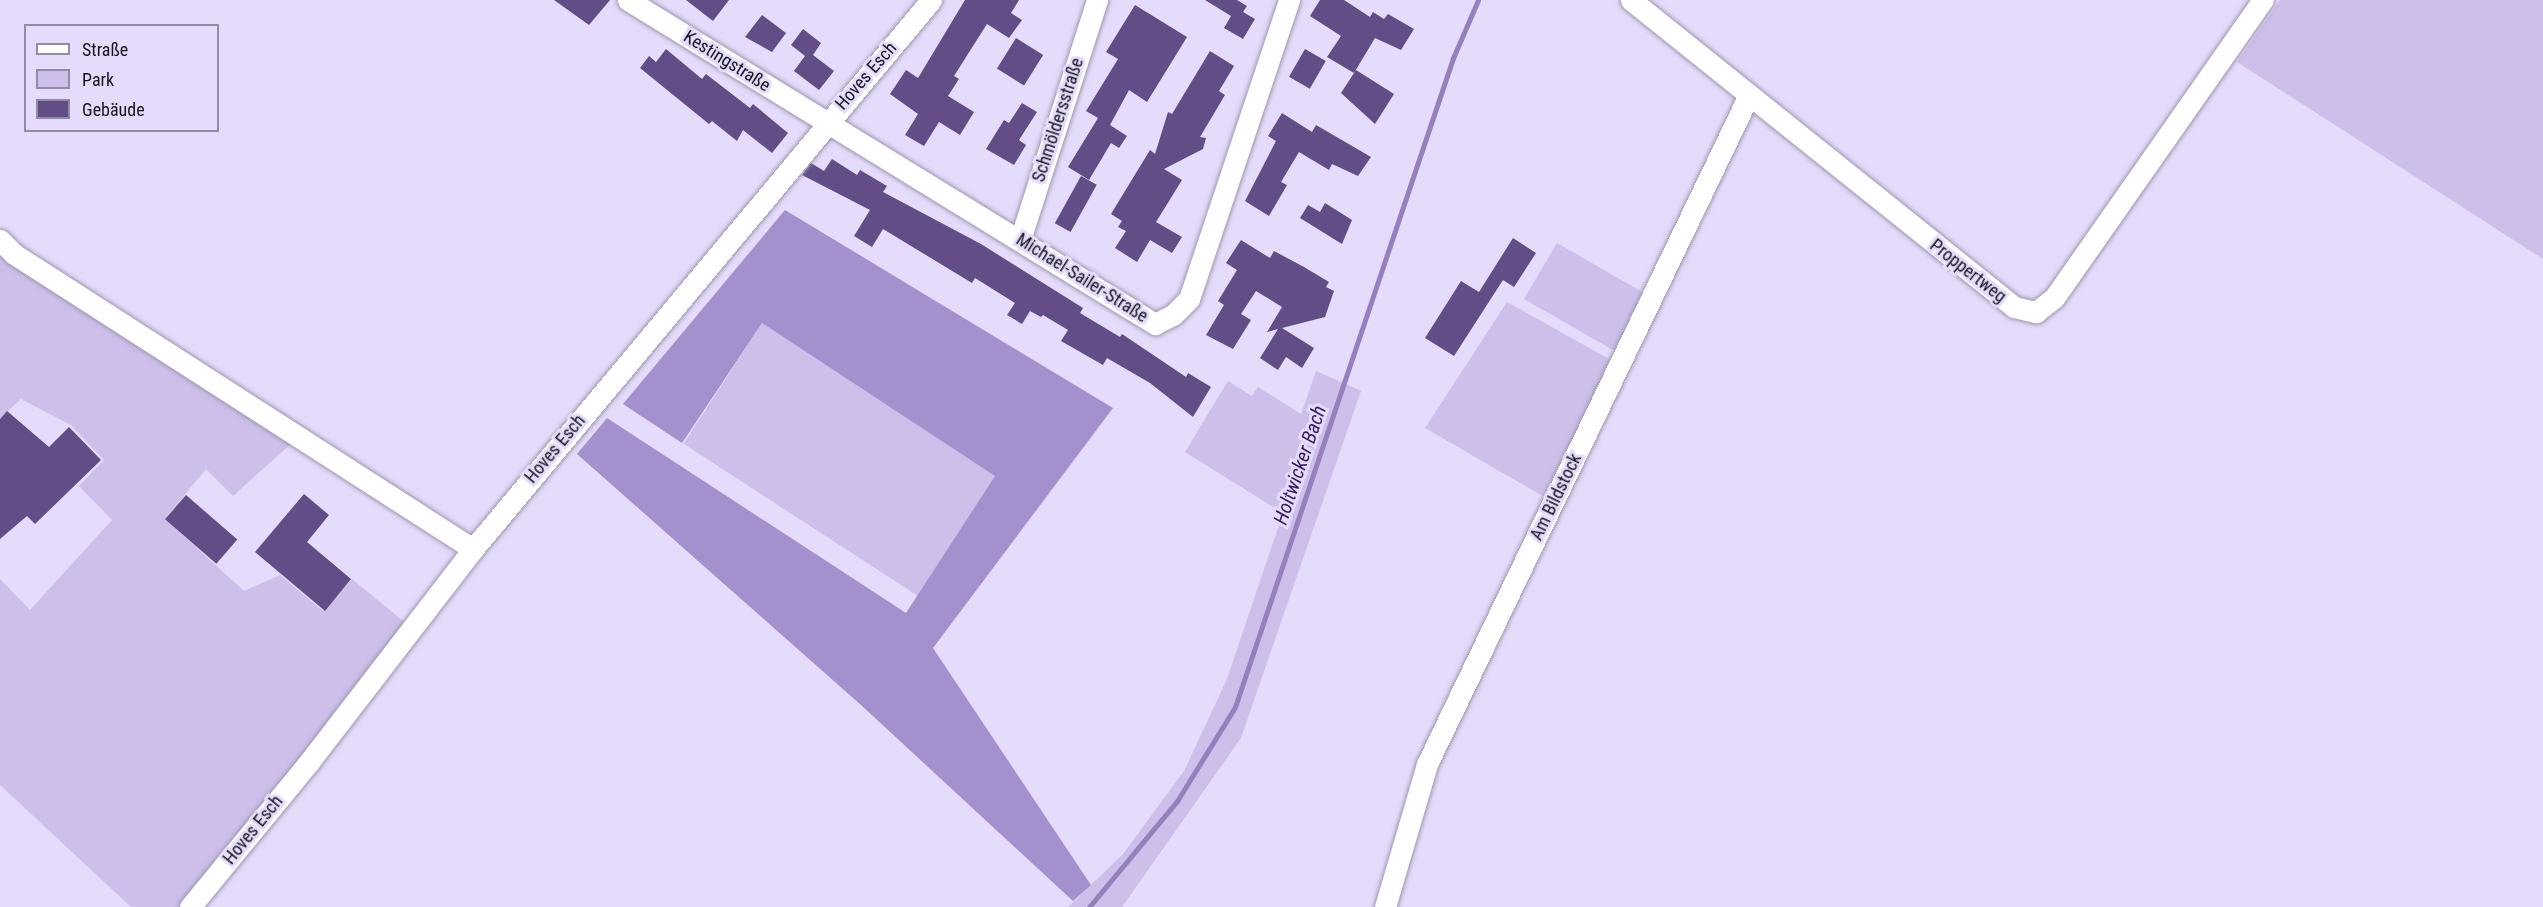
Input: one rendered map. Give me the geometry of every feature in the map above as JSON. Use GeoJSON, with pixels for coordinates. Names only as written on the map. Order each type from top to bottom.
{"type":"FeatureCollection","features":[{"type":"Feature","properties":{"kind":"street","name":"Kestingstraße"},"geometry":{"type":"LineString","coordinates":[[628,0],[827,122]]}},
{"type":"Feature","properties":{"kind":"street","name":"Hoves Esch"},"geometry":{"type":"LineString","coordinates":[[190,907],[309,762],[473,549],[931,0]]}},
{"type":"Feature","properties":{"kind":"street","name":"Schmöldersstraße"},"geometry":{"type":"LineString","coordinates":[[1020,240],[1097,0]]}},
{"type":"Feature","properties":{"kind":"street","name":"Michael-Sailer-Straße"},"geometry":{"type":"LineString","coordinates":[[827,122],[1155,324],[1173,315],[1189,299],[1289,0]]}},
{"type":"Feature","properties":{"kind":"street","name":"Proppertweg"},"geometry":{"type":"LineString","coordinates":[[1631,0],[1748,97],[2014,307],[2036,312],[2054,298],[2263,0]]}},
{"type":"Feature","properties":{"kind":"street","name":"Am Bildstock"},"geometry":{"type":"LineString","coordinates":[[1385,907],[1427,764],[1748,97]]}},
{"type":"Feature","properties":{"kind":"street"},"geometry":{"type":"LineString","coordinates":[[0,240],[14,254],[473,549]]}},
{"type":"Feature","properties":{"kind":"green space"},"geometry":{"type":"Polygon","coordinates":[[[2280,0],[2543,0],[2543,259],[2237,62],[2280,0]]]}},
{"type":"Feature","properties":{"kind":"green space"},"geometry":{"type":"Polygon","coordinates":[[[1557,243],[1644,293],[1625,348],[1613,350],[1524,299],[1557,243]]]}},
{"type":"Feature","properties":{"kind":"green space"},"geometry":{"type":"Polygon","coordinates":[[[0,247],[293,442],[233,496],[206,469],[165,519],[244,591],[280,575],[323,611],[352,579],[407,624],[182,907],[131,907],[0,785],[0,579],[30,610],[112,520],[79,486],[104,460],[71,425],[21,399],[0,418],[0,247]]]}},
{"type":"Feature","properties":{"kind":"green space"},"geometry":{"type":"Polygon","coordinates":[[[1507,302],[1611,360],[1551,501],[1425,428],[1507,302]]]}},
{"type":"Feature","properties":{"kind":"green space"},"geometry":{"type":"Polygon","coordinates":[[[762,323],[996,475],[918,596],[684,444],[762,323]]]}},
{"type":"Feature","properties":{"kind":"green space"},"geometry":{"type":"Polygon","coordinates":[[[1316,371],[1361,391],[1241,738],[1122,907],[1068,907],[1123,854],[1184,771],[1227,679],[1283,513],[1185,452],[1228,381],[1252,396],[1258,387],[1301,414],[1316,371]]]}},
{"type":"Feature","properties":{"kind":"shaded area"},"geometry":{"type":"Polygon","coordinates":[[[785,210],[1113,408],[933,648],[1091,885],[1073,901],[861,705],[577,454],[607,418],[906,613],[995,476],[762,323],[682,443],[623,404],[785,210]]]}},
{"type":"Feature","properties":{"kind":"building"},"geometry":{"type":"Polygon","coordinates":[[[554,0],[610,0],[589,25],[554,0]]]}},
{"type":"Feature","properties":{"kind":"building"},"geometry":{"type":"Polygon","coordinates":[[[686,0],[729,0],[713,21],[686,0]]]}},
{"type":"Feature","properties":{"kind":"building"},"geometry":{"type":"Polygon","coordinates":[[[965,0],[1019,0],[1011,13],[1022,20],[1009,38],[987,24],[954,76],[959,79],[948,96],[974,112],[960,135],[939,122],[924,146],[905,135],[918,114],[890,94],[906,70],[918,78],[965,0]]]}},
{"type":"Feature","properties":{"kind":"building"},"geometry":{"type":"Polygon","coordinates":[[[1205,0],[1237,0],[1247,6],[1243,12],[1255,19],[1243,39],[1224,28],[1231,16],[1205,0]]]}},
{"type":"Feature","properties":{"kind":"building"},"geometry":{"type":"Polygon","coordinates":[[[1320,0],[1344,0],[1370,17],[1373,12],[1384,19],[1388,14],[1414,29],[1401,50],[1375,38],[1354,73],[1327,57],[1341,36],[1310,16],[1320,0]]]}},
{"type":"Feature","properties":{"kind":"building"},"geometry":{"type":"Polygon","coordinates":[[[1135,5],[1187,37],[1147,102],[1129,90],[1110,125],[1127,136],[1119,148],[1111,143],[1089,180],[1068,167],[1098,118],[1086,111],[1118,59],[1106,52],[1135,5]]]}},
{"type":"Feature","properties":{"kind":"building"},"geometry":{"type":"Polygon","coordinates":[[[762,15],[786,33],[772,52],[745,37],[762,15]]]}},
{"type":"Feature","properties":{"kind":"building"},"geometry":{"type":"Polygon","coordinates":[[[803,29],[821,43],[813,55],[834,71],[819,90],[794,71],[805,56],[791,45],[803,29]]]}},
{"type":"Feature","properties":{"kind":"building"},"geometry":{"type":"Polygon","coordinates":[[[1016,38],[1043,55],[1024,85],[997,69],[1016,38]]]}},
{"type":"Feature","properties":{"kind":"building"},"geometry":{"type":"Polygon","coordinates":[[[666,49],[702,79],[706,74],[750,108],[753,104],[788,133],[772,153],[743,130],[737,141],[712,121],[709,124],[640,68],[649,56],[656,62],[666,49]]]}},
{"type":"Feature","properties":{"kind":"building"},"geometry":{"type":"Polygon","coordinates":[[[1305,49],[1326,61],[1310,89],[1289,77],[1305,49]]]}},
{"type":"Feature","properties":{"kind":"building"},"geometry":{"type":"Polygon","coordinates":[[[1210,51],[1234,66],[1219,91],[1225,95],[1200,137],[1206,138],[1203,149],[1164,169],[1182,180],[1156,222],[1182,237],[1172,253],[1150,240],[1137,262],[1115,248],[1126,231],[1118,227],[1122,221],[1111,214],[1150,150],[1155,154],[1168,112],[1172,114],[1210,51]]]}},
{"type":"Feature","properties":{"kind":"building"},"geometry":{"type":"Polygon","coordinates":[[[1356,70],[1394,94],[1375,124],[1341,93],[1356,70]]]}},
{"type":"Feature","properties":{"kind":"building"},"geometry":{"type":"Polygon","coordinates":[[[1022,103],[1037,112],[1019,140],[1026,145],[1014,165],[986,149],[1004,120],[1009,123],[1022,103]]]}},
{"type":"Feature","properties":{"kind":"building"},"geometry":{"type":"Polygon","coordinates":[[[1282,113],[1312,132],[1316,125],[1371,157],[1358,176],[1332,164],[1329,170],[1299,152],[1281,182],[1287,185],[1269,216],[1245,201],[1276,141],[1268,136],[1282,113]]]}},
{"type":"Feature","properties":{"kind":"building"},"geometry":{"type":"Polygon","coordinates":[[[832,159],[857,175],[860,170],[887,186],[883,192],[981,244],[1083,308],[1080,313],[1120,337],[1122,334],[1186,377],[1188,373],[1211,387],[1193,417],[1150,383],[1107,358],[1103,365],[1061,341],[1068,330],[1043,315],[1041,317],[1030,311],[1022,324],[1007,315],[1015,303],[975,278],[972,283],[883,229],[872,247],[854,236],[870,210],[802,175],[811,163],[824,171],[832,159]]]}},
{"type":"Feature","properties":{"kind":"building"},"geometry":{"type":"Polygon","coordinates":[[[1081,176],[1097,185],[1071,232],[1055,223],[1081,176]]]}},
{"type":"Feature","properties":{"kind":"building"},"geometry":{"type":"Polygon","coordinates":[[[1325,203],[1352,220],[1342,244],[1300,218],[1308,205],[1320,212],[1325,203]]]}},
{"type":"Feature","properties":{"kind":"building"},"geometry":{"type":"Polygon","coordinates":[[[1513,238],[1536,253],[1514,287],[1503,280],[1454,356],[1425,338],[1461,281],[1479,292],[1513,238]]]}},
{"type":"Feature","properties":{"kind":"building"},"geometry":{"type":"Polygon","coordinates":[[[1241,240],[1270,258],[1274,251],[1304,267],[1329,282],[1326,287],[1334,291],[1325,317],[1282,328],[1314,348],[1302,368],[1286,357],[1278,370],[1260,358],[1278,329],[1267,332],[1282,307],[1256,291],[1241,314],[1251,320],[1233,349],[1206,335],[1224,305],[1218,301],[1237,270],[1226,263],[1241,240]]]}},
{"type":"Feature","properties":{"kind":"building"},"geometry":{"type":"Polygon","coordinates":[[[7,411],[49,447],[69,427],[101,460],[35,524],[27,516],[0,539],[0,419],[7,411]]]}},
{"type":"Feature","properties":{"kind":"building"},"geometry":{"type":"Polygon","coordinates":[[[304,494],[329,515],[307,542],[351,579],[325,611],[255,552],[304,494]]]}},
{"type":"Feature","properties":{"kind":"building"},"geometry":{"type":"Polygon","coordinates":[[[186,495],[237,540],[216,564],[165,519],[186,495]]]}},
{"type":"Feature","properties":{"kind":"waterway","name":"Holtwicker Bach"},"geometry":{"type":"LineString","coordinates":[[1089,907],[1177,801],[1235,707],[1453,58],[1478,0]]}}]}
